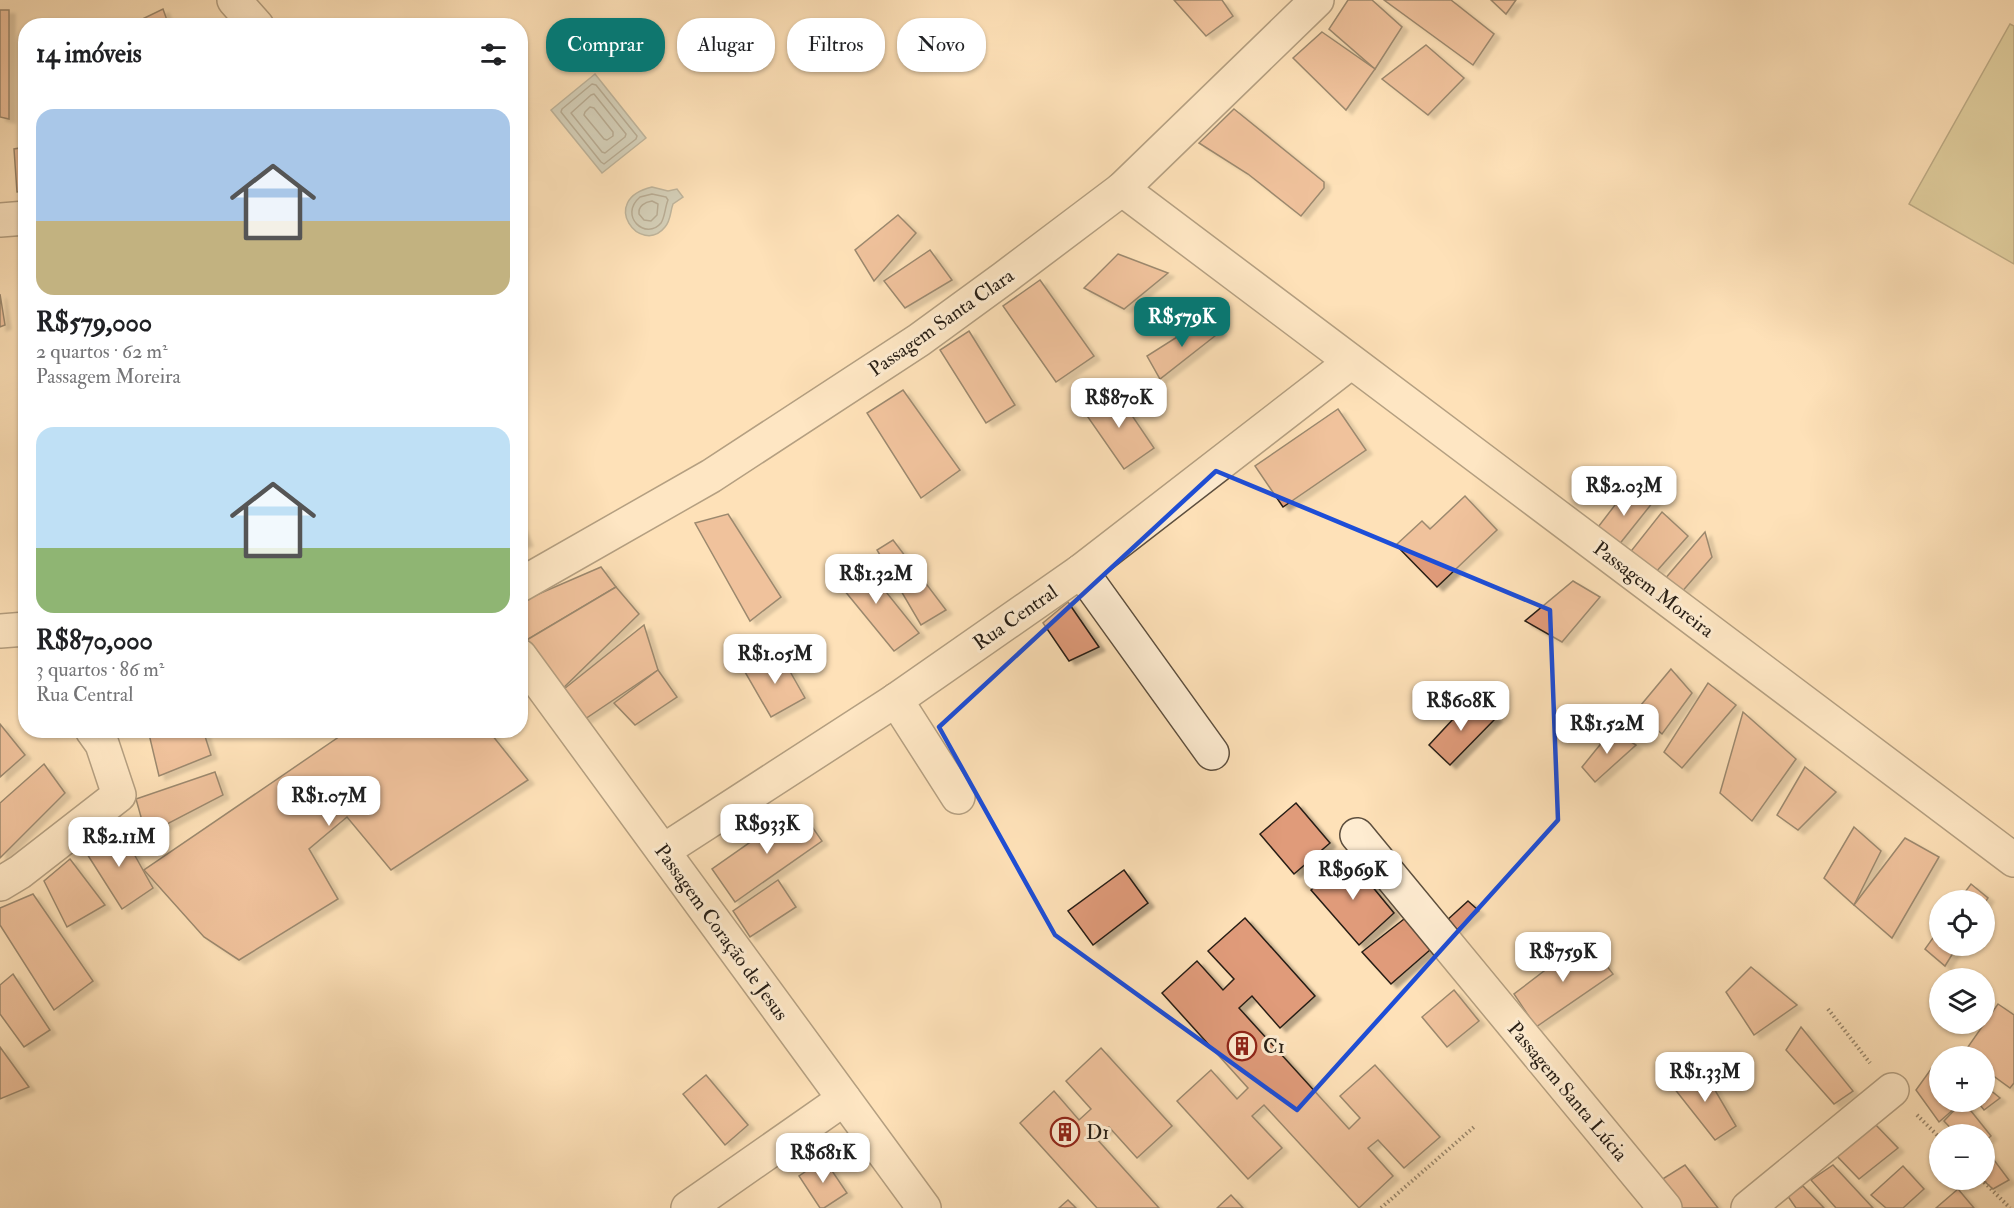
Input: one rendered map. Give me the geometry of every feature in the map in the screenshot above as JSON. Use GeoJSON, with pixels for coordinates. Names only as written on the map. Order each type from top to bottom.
{"type":"FeatureCollection","features":[{"type":"Feature","properties":{"kind":"street"},"geometry":{"type":"LineString","coordinates":[[234,0],[249,18]]}},
{"type":"Feature","properties":{"kind":"street","name":"Passagem Santa Clara"},"geometry":{"type":"LineString","coordinates":[[528,580],[711,476],[909,346],[1122,189],[1317,0]]}},
{"type":"Feature","properties":{"kind":"street","name":"Passagem Moreira"},"geometry":{"type":"LineString","coordinates":[[1122,189],[2014,860]]}},
{"type":"Feature","properties":{"kind":"street"},"geometry":{"type":"LineString","coordinates":[[0,220],[18,219]]}},
{"type":"Feature","properties":{"kind":"street","name":"Rua Central"},"geometry":{"type":"LineString","coordinates":[[663,851],[896,700],[1081,572],[1351,362]]}},
{"type":"Feature","properties":{"kind":"street"},"geometry":{"type":"LineString","coordinates":[[1081,572],[1212,753]]}},
{"type":"Feature","properties":{"kind":"street","name":"Passagem Coração de Jesus"},"geometry":{"type":"LineString","coordinates":[[528,667],[924,1208]]}},
{"type":"Feature","properties":{"kind":"street"},"geometry":{"type":"LineString","coordinates":[[896,700],[958,797]]}},
{"type":"Feature","properties":{"kind":"street"},"geometry":{"type":"LineString","coordinates":[[0,884],[20,872],[119,795],[102,744],[98,738]]}},
{"type":"Feature","properties":{"kind":"street","name":"Passagem Santa Lúcia"},"geometry":{"type":"LineString","coordinates":[[1357,835],[1665,1208]]}},
{"type":"Feature","properties":{"kind":"street"},"geometry":{"type":"LineString","coordinates":[[1748,1208],[1892,1090]]}},
{"type":"Feature","properties":{"kind":"street"},"geometry":{"type":"LineString","coordinates":[[688,1208],[844,1099]]}},
{"type":"Feature","properties":{"kind":"path"},"geometry":{"type":"LineString","coordinates":[[1381,1208],[1474,1127]]}},
{"type":"Feature","properties":{"kind":"path"},"geometry":{"type":"LineString","coordinates":[[1992,1190],[2010,1208]]}},
{"type":"Feature","properties":{"kind":"highlighted area"},"geometry":{"type":"Polygon","coordinates":[[[1216,471],[1550,610],[1558,820],[1297,1110],[1055,935],[939,727],[1216,471]]]}},
{"type":"Feature","properties":{"kind":"shaded area"},"geometry":{"type":"Polygon","coordinates":[[[2010,24],[2014,26],[2014,264],[1909,204],[2010,24]]]}},
{"type":"Feature","properties":{"kind":"water"},"geometry":{"type":"Polygon","coordinates":[[[595,74],[646,138],[602,173],[551,110],[595,74]]]}},
{"type":"Feature","properties":{"kind":"water"},"geometry":{"type":"Polygon","coordinates":[[[652,187],[668,191],[677,189],[683,197],[673,204],[665,227],[655,234],[645,235],[636,231],[629,223],[626,213],[627,203],[636,194],[652,187]]]}},
{"type":"Feature","properties":{"kind":"building"},"geometry":{"type":"Polygon","coordinates":[[[1174,0],[1222,0],[1233,16],[1206,36],[1174,0]]]}},
{"type":"Feature","properties":{"kind":"building"},"geometry":{"type":"Polygon","coordinates":[[[1348,0],[1372,0],[1402,27],[1375,69],[1329,29],[1348,0]]]}},
{"type":"Feature","properties":{"kind":"building"},"geometry":{"type":"Polygon","coordinates":[[[1384,0],[1451,0],[1494,34],[1473,65],[1384,0]]]}},
{"type":"Feature","properties":{"kind":"building"},"geometry":{"type":"Polygon","coordinates":[[[1491,0],[1516,0],[1506,14],[1491,0]]]}},
{"type":"Feature","properties":{"kind":"building"},"geometry":{"type":"Polygon","coordinates":[[[163,9],[166,18],[144,18],[163,9]]]}},
{"type":"Feature","properties":{"kind":"building"},"geometry":{"type":"Polygon","coordinates":[[[0,10],[9,10],[9,119],[0,117],[0,10]]]}},
{"type":"Feature","properties":{"kind":"building"},"geometry":{"type":"Polygon","coordinates":[[[1322,32],[1375,69],[1346,110],[1293,58],[1322,32]]]}},
{"type":"Feature","properties":{"kind":"building"},"geometry":{"type":"Polygon","coordinates":[[[1426,45],[1464,78],[1428,115],[1382,79],[1426,45]]]}},
{"type":"Feature","properties":{"kind":"building"},"geometry":{"type":"Polygon","coordinates":[[[1234,109],[1324,182],[1324,188],[1301,216],[1248,174],[1199,143],[1234,109]]]}},
{"type":"Feature","properties":{"kind":"building"},"geometry":{"type":"Polygon","coordinates":[[[18,148],[17,192],[14,149],[18,148]]]}},
{"type":"Feature","properties":{"kind":"building"},"geometry":{"type":"Polygon","coordinates":[[[898,215],[916,233],[874,281],[855,250],[898,215]]]}},
{"type":"Feature","properties":{"kind":"building"},"geometry":{"type":"Polygon","coordinates":[[[930,250],[952,280],[905,308],[884,281],[930,250]]]}},
{"type":"Feature","properties":{"kind":"building"},"geometry":{"type":"Polygon","coordinates":[[[1118,254],[1168,273],[1124,309],[1084,288],[1118,254]]]}},
{"type":"Feature","properties":{"kind":"building"},"geometry":{"type":"Polygon","coordinates":[[[1040,280],[1094,356],[1056,382],[1003,306],[1040,280]]]}},
{"type":"Feature","properties":{"kind":"building"},"geometry":{"type":"Polygon","coordinates":[[[0,294],[5,325],[0,327],[0,294]]]}},
{"type":"Feature","properties":{"kind":"building"},"geometry":{"type":"Polygon","coordinates":[[[1207,318],[1220,332],[1160,379],[1147,356],[1207,318]]]}},
{"type":"Feature","properties":{"kind":"building"},"geometry":{"type":"Polygon","coordinates":[[[969,331],[1015,405],[986,423],[940,350],[969,331]]]}},
{"type":"Feature","properties":{"kind":"building"},"geometry":{"type":"Polygon","coordinates":[[[1114,389],[1154,448],[1124,469],[1083,410],[1114,389]]]}},
{"type":"Feature","properties":{"kind":"building"},"geometry":{"type":"Polygon","coordinates":[[[903,390],[960,470],[921,498],[867,413],[903,390]]]}},
{"type":"Feature","properties":{"kind":"building"},"geometry":{"type":"Polygon","coordinates":[[[1338,409],[1366,450],[1283,507],[1255,466],[1338,409]]]}},
{"type":"Feature","properties":{"kind":"building"},"geometry":{"type":"Polygon","coordinates":[[[1635,479],[1657,497],[1610,556],[1592,535],[1635,479]]]}},
{"type":"Feature","properties":{"kind":"building"},"geometry":{"type":"Polygon","coordinates":[[[1465,496],[1497,530],[1437,587],[1396,545],[1422,521],[1430,529],[1465,496]]]}},
{"type":"Feature","properties":{"kind":"building"},"geometry":{"type":"Polygon","coordinates":[[[1662,512],[1688,536],[1655,573],[1628,555],[1662,512]]]}},
{"type":"Feature","properties":{"kind":"building"},"geometry":{"type":"Polygon","coordinates":[[[728,514],[781,597],[750,621],[695,523],[728,514]]]}},
{"type":"Feature","properties":{"kind":"building"},"geometry":{"type":"Polygon","coordinates":[[[1705,532],[1712,557],[1680,594],[1664,580],[1705,532]]]}},
{"type":"Feature","properties":{"kind":"building"},"geometry":{"type":"Polygon","coordinates":[[[893,540],[946,610],[921,625],[877,550],[893,540]]]}},
{"type":"Feature","properties":{"kind":"building"},"geometry":{"type":"Polygon","coordinates":[[[858,557],[919,633],[894,651],[835,579],[858,557]]]}},
{"type":"Feature","properties":{"kind":"building"},"geometry":{"type":"Polygon","coordinates":[[[601,567],[616,587],[528,639],[528,599],[601,567]]]}},
{"type":"Feature","properties":{"kind":"building"},"geometry":{"type":"Polygon","coordinates":[[[1573,581],[1600,597],[1562,642],[1525,621],[1573,581]]]}},
{"type":"Feature","properties":{"kind":"building"},"geometry":{"type":"Polygon","coordinates":[[[616,587],[639,614],[554,697],[528,656],[528,639],[616,587]]]}},
{"type":"Feature","properties":{"kind":"building"},"geometry":{"type":"Polygon","coordinates":[[[1068,602],[1099,647],[1069,661],[1043,623],[1068,602]]]}},
{"type":"Feature","properties":{"kind":"building"},"geometry":{"type":"Polygon","coordinates":[[[644,625],[658,670],[579,723],[554,697],[644,625]]]}},
{"type":"Feature","properties":{"kind":"building"},"geometry":{"type":"Polygon","coordinates":[[[779,652],[805,698],[771,717],[745,672],[779,652]]]}},
{"type":"Feature","properties":{"kind":"building"},"geometry":{"type":"Polygon","coordinates":[[[1671,669],[1692,693],[1662,734],[1636,711],[1671,669]]]}},
{"type":"Feature","properties":{"kind":"building"},"geometry":{"type":"Polygon","coordinates":[[[658,670],[677,697],[635,725],[614,703],[658,670]]]}},
{"type":"Feature","properties":{"kind":"building"},"geometry":{"type":"Polygon","coordinates":[[[1708,683],[1736,705],[1682,768],[1664,752],[1708,683]]]}},
{"type":"Feature","properties":{"kind":"building"},"geometry":{"type":"Polygon","coordinates":[[[1469,702],[1496,718],[1450,765],[1429,745],[1469,702]]]}},
{"type":"Feature","properties":{"kind":"building"},"geometry":{"type":"Polygon","coordinates":[[[1743,712],[1796,759],[1752,821],[1720,793],[1743,712]]]}},
{"type":"Feature","properties":{"kind":"building"},"geometry":{"type":"Polygon","coordinates":[[[0,724],[25,755],[0,777],[0,724]]]}},
{"type":"Feature","properties":{"kind":"building"},"geometry":{"type":"Polygon","coordinates":[[[1612,730],[1636,745],[1595,782],[1582,767],[1612,730]]]}},
{"type":"Feature","properties":{"kind":"building"},"geometry":{"type":"Polygon","coordinates":[[[150,738],[206,738],[211,755],[159,776],[150,738]]]}},
{"type":"Feature","properties":{"kind":"building"},"geometry":{"type":"Polygon","coordinates":[[[337,738],[494,738],[528,780],[391,870],[347,817],[309,849],[338,899],[239,960],[204,937],[144,870],[337,738]]]}},
{"type":"Feature","properties":{"kind":"building"},"geometry":{"type":"Polygon","coordinates":[[[44,764],[65,793],[0,858],[0,803],[44,764]]]}},
{"type":"Feature","properties":{"kind":"building"},"geometry":{"type":"Polygon","coordinates":[[[1805,767],[1836,792],[1798,830],[1777,815],[1805,767]]]}},
{"type":"Feature","properties":{"kind":"building"},"geometry":{"type":"Polygon","coordinates":[[[215,772],[223,795],[146,835],[136,799],[215,772]]]}},
{"type":"Feature","properties":{"kind":"building"},"geometry":{"type":"Polygon","coordinates":[[[1296,803],[1330,843],[1294,874],[1260,834],[1296,803]]]}},
{"type":"Feature","properties":{"kind":"building"},"geometry":{"type":"Polygon","coordinates":[[[799,808],[822,841],[735,902],[712,869],[799,808]]]}},
{"type":"Feature","properties":{"kind":"building"},"geometry":{"type":"Polygon","coordinates":[[[1854,827],[1881,851],[1854,905],[1824,878],[1854,827]]]}},
{"type":"Feature","properties":{"kind":"building"},"geometry":{"type":"Polygon","coordinates":[[[120,829],[153,888],[122,909],[82,846],[120,829]]]}},
{"type":"Feature","properties":{"kind":"building"},"geometry":{"type":"Polygon","coordinates":[[[1905,838],[1939,857],[1892,938],[1854,905],[1905,838]]]}},
{"type":"Feature","properties":{"kind":"building"},"geometry":{"type":"Polygon","coordinates":[[[1348,857],[1394,913],[1359,945],[1311,890],[1348,857]]]}},
{"type":"Feature","properties":{"kind":"building"},"geometry":{"type":"Polygon","coordinates":[[[70,859],[105,905],[67,927],[44,881],[70,859]]]}},
{"type":"Feature","properties":{"kind":"building"},"geometry":{"type":"Polygon","coordinates":[[[1124,870],[1148,903],[1093,945],[1068,911],[1124,870]]]}},
{"type":"Feature","properties":{"kind":"building"},"geometry":{"type":"Polygon","coordinates":[[[778,880],[796,907],[750,937],[733,911],[778,880]]]}},
{"type":"Feature","properties":{"kind":"building"},"geometry":{"type":"Polygon","coordinates":[[[1971,884],[1978,890],[1966,890],[1971,884]]]}},
{"type":"Feature","properties":{"kind":"building"},"geometry":{"type":"Polygon","coordinates":[[[33,894],[93,981],[54,1010],[0,925],[0,908],[33,894]]]}},
{"type":"Feature","properties":{"kind":"building"},"geometry":{"type":"Polygon","coordinates":[[[1468,901],[1479,911],[1453,933],[1445,922],[1468,901]]]}},
{"type":"Feature","properties":{"kind":"building"},"geometry":{"type":"Polygon","coordinates":[[[1413,912],[1438,943],[1391,984],[1362,952],[1413,912]]]}},
{"type":"Feature","properties":{"kind":"building","name":"C1"},"geometry":{"type":"Polygon","coordinates":[[[1245,918],[1315,996],[1280,1028],[1252,996],[1239,1008],[1349,1129],[1360,1118],[1340,1096],[1375,1065],[1440,1137],[1404,1168],[1378,1140],[1368,1148],[1393,1176],[1359,1208],[1264,1105],[1252,1116],[1282,1148],[1248,1179],[1177,1101],[1211,1070],[1237,1099],[1248,1088],[1162,993],[1197,961],[1223,990],[1234,979],[1208,951],[1245,918]]]}},
{"type":"Feature","properties":{"kind":"building"},"geometry":{"type":"Polygon","coordinates":[[[1586,939],[1613,974],[1536,1027],[1514,994],[1586,939]]]}},
{"type":"Feature","properties":{"kind":"building"},"geometry":{"type":"Polygon","coordinates":[[[1933,956],[1951,956],[1945,966],[1933,956]]]}},
{"type":"Feature","properties":{"kind":"building"},"geometry":{"type":"Polygon","coordinates":[[[1751,967],[1797,1005],[1754,1035],[1726,992],[1751,967]]]}},
{"type":"Feature","properties":{"kind":"building"},"geometry":{"type":"Polygon","coordinates":[[[13,974],[50,1030],[24,1047],[0,1014],[0,985],[13,974]]]}},
{"type":"Feature","properties":{"kind":"building"},"geometry":{"type":"Polygon","coordinates":[[[1454,990],[1479,1021],[1447,1047],[1422,1017],[1454,990]]]}},
{"type":"Feature","properties":{"kind":"building"},"geometry":{"type":"Polygon","coordinates":[[[1998,1004],[2014,1015],[2014,1083],[2010,1088],[1995,1077],[1995,1046],[1969,1046],[1977,1034],[1995,1034],[1995,1008],[1998,1004]]]}},
{"type":"Feature","properties":{"kind":"building"},"geometry":{"type":"Polygon","coordinates":[[[1801,1027],[1853,1091],[1834,1104],[1786,1050],[1801,1027]]]}},
{"type":"Feature","properties":{"kind":"building"},"geometry":{"type":"Polygon","coordinates":[[[0,1047],[29,1087],[0,1099],[0,1047]]]}},
{"type":"Feature","properties":{"kind":"building","name":"D1"},"geometry":{"type":"Polygon","coordinates":[[[1101,1048],[1172,1126],[1137,1158],[1109,1127],[1096,1138],[1159,1208],[1097,1208],[1020,1123],[1054,1091],[1079,1120],[1091,1109],[1066,1081],[1101,1048]]]}},
{"type":"Feature","properties":{"kind":"building"},"geometry":{"type":"Polygon","coordinates":[[[1702,1068],[1736,1126],[1715,1140],[1670,1083],[1702,1068]]]}},
{"type":"Feature","properties":{"kind":"building"},"geometry":{"type":"Polygon","coordinates":[[[1929,1072],[1929,1108],[1916,1090],[1929,1072]]]}},
{"type":"Feature","properties":{"kind":"building"},"geometry":{"type":"Polygon","coordinates":[[[706,1075],[748,1125],[725,1145],[683,1094],[706,1075]]]}},
{"type":"Feature","properties":{"kind":"building"},"geometry":{"type":"Polygon","coordinates":[[[1932,1112],[1950,1112],[1939,1122],[1932,1112]]]}},
{"type":"Feature","properties":{"kind":"building"},"geometry":{"type":"Polygon","coordinates":[[[1953,1112],[1972,1112],[1981,1124],[1947,1124],[1944,1121],[1953,1112]]]}},
{"type":"Feature","properties":{"kind":"building"},"geometry":{"type":"Polygon","coordinates":[[[1873,1122],[1898,1148],[1859,1179],[1832,1151],[1873,1122]]]}},
{"type":"Feature","properties":{"kind":"building"},"geometry":{"type":"Polygon","coordinates":[[[824,1159],[847,1193],[824,1208],[820,1208],[799,1176],[824,1159]]]}},
{"type":"Feature","properties":{"kind":"building"},"geometry":{"type":"Polygon","coordinates":[[[1995,1161],[2009,1180],[1995,1188],[1995,1161]]]}},
{"type":"Feature","properties":{"kind":"building"},"geometry":{"type":"Polygon","coordinates":[[[1685,1165],[1718,1208],[1680,1208],[1661,1180],[1685,1165]]]}},
{"type":"Feature","properties":{"kind":"building"},"geometry":{"type":"Polygon","coordinates":[[[1833,1165],[1873,1208],[1836,1208],[1811,1180],[1833,1165]]]}},
{"type":"Feature","properties":{"kind":"building"},"geometry":{"type":"Polygon","coordinates":[[[1903,1166],[1924,1189],[1903,1208],[1886,1208],[1871,1195],[1903,1166]]]}},
{"type":"Feature","properties":{"kind":"building"},"geometry":{"type":"Polygon","coordinates":[[[1803,1186],[1824,1208],[1796,1208],[1787,1195],[1803,1186]]]}},
{"type":"Feature","properties":{"kind":"building"},"geometry":{"type":"Polygon","coordinates":[[[1959,1190],[1974,1208],[1936,1208],[1959,1190]]]}},
{"type":"Feature","properties":{"kind":"building"},"geometry":{"type":"Polygon","coordinates":[[[1231,1195],[1243,1208],[1217,1208],[1231,1195]]]}},
{"type":"Feature","properties":{"kind":"building"},"geometry":{"type":"Polygon","coordinates":[[[1068,1200],[1076,1208],[1059,1208],[1068,1200]]]}},
{"type":"Feature","properties":{"kind":"place","name":"C1"},"geometry":{"type":"Point","coordinates":[1242,1046]}},
{"type":"Feature","properties":{"kind":"place","name":"D1"},"geometry":{"type":"Point","coordinates":[1065,1132]}}]}
